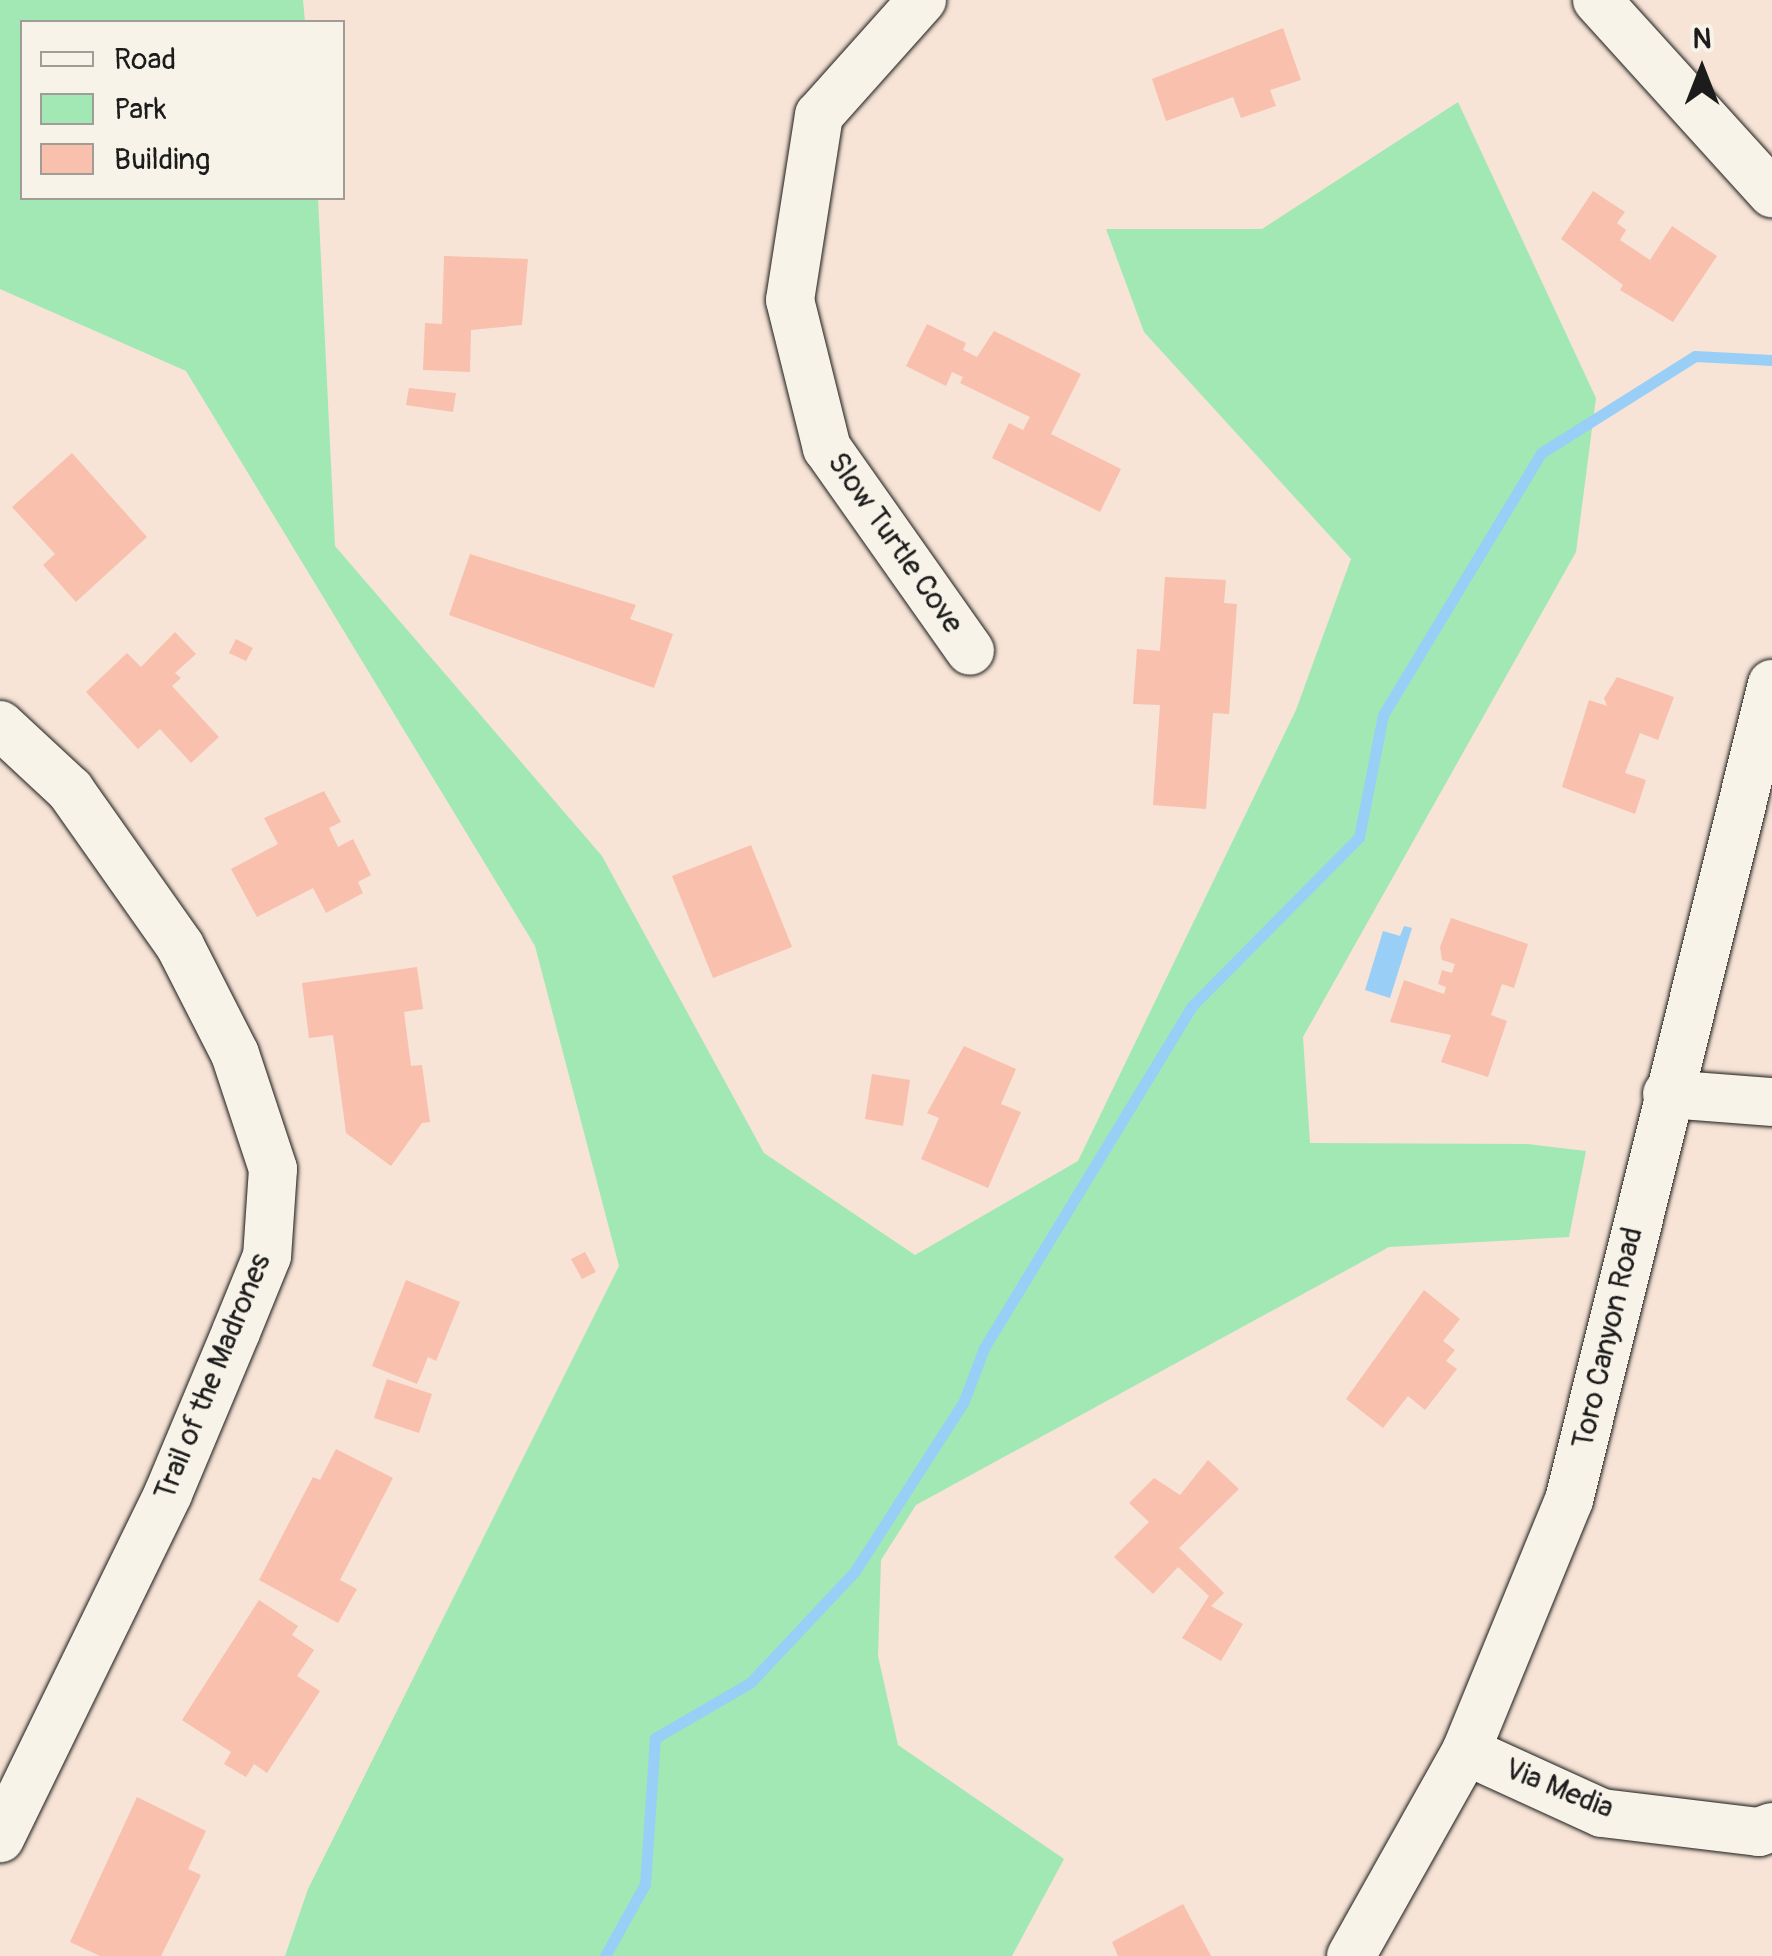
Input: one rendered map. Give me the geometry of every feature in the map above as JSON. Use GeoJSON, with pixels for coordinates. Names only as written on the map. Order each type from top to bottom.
{"type":"FeatureCollection","features":[{"type":"Feature","properties":{"kind":"street","name":"Slow Turtle Cove"},"geometry":{"type":"LineString","coordinates":[[922,0],[818,115],[790,300],[827,448],[970,651]]}},
{"type":"Feature","properties":{"kind":"street"},"geometry":{"type":"LineString","coordinates":[[1597,0],[1772,194]]}},
{"type":"Feature","properties":{"kind":"street","name":"Toro Canyon Road"},"geometry":{"type":"LineString","coordinates":[[1351,1956],[1466,1751],[1569,1500],[1666,1094],[1772,684]]}},
{"type":"Feature","properties":{"kind":"street","name":"Trail of the Madrones"},"geometry":{"type":"LineString","coordinates":[[0,725],[70,790],[180,946],[235,1054],[273,1169],[267,1256],[236,1332],[168,1494],[0,1838]]}},
{"type":"Feature","properties":{"kind":"street"},"geometry":{"type":"LineString","coordinates":[[1666,1094],[1772,1102]]}},
{"type":"Feature","properties":{"kind":"street","name":"Via Media"},"geometry":{"type":"LineString","coordinates":[[1466,1751],[1602,1813],[1759,1832],[1772,1827]]}},
{"type":"Feature","properties":{"kind":"green space"},"geometry":{"type":"Polygon","coordinates":[[[0,0],[303,0],[305,20],[20,20],[20,200],[318,200],[335,546],[602,856],[764,1153],[915,1255],[1078,1161],[1296,710],[1351,559],[1144,332],[1106,229],[1262,229],[1458,102],[1596,398],[1576,552],[1303,1037],[1310,1143],[1527,1144],[1586,1151],[1569,1237],[1389,1247],[916,1505],[881,1560],[878,1656],[898,1745],[1064,1859],[1012,1956],[285,1956],[308,1889],[619,1266],[535,946],[186,371],[0,289],[0,0]]]}},
{"type":"Feature","properties":{"kind":"water"},"geometry":{"type":"Polygon","coordinates":[[[1404,926],[1412,928],[1390,998],[1365,990],[1383,931],[1400,936],[1404,926]]]}},
{"type":"Feature","properties":{"kind":"building"},"geometry":{"type":"Polygon","coordinates":[[[1283,28],[1301,80],[1270,90],[1276,106],[1241,118],[1233,97],[1166,121],[1152,79],[1283,28]]]}},
{"type":"Feature","properties":{"kind":"building"},"geometry":{"type":"Polygon","coordinates":[[[1593,191],[1625,212],[1617,223],[1626,230],[1620,240],[1650,260],[1672,226],[1717,256],[1673,322],[1620,290],[1623,285],[1561,239],[1593,191]]]}},
{"type":"Feature","properties":{"kind":"building"},"geometry":{"type":"Polygon","coordinates":[[[444,256],[528,259],[522,325],[471,330],[470,372],[423,370],[425,323],[442,324],[444,256]]]}},
{"type":"Feature","properties":{"kind":"building"},"geometry":{"type":"Polygon","coordinates":[[[927,324],[966,343],[963,350],[977,357],[994,331],[1081,374],[1051,434],[1121,469],[1100,512],[992,458],[1009,423],[1023,430],[1030,417],[960,383],[963,377],[952,372],[946,386],[906,366],[927,324]]]}},
{"type":"Feature","properties":{"kind":"building"},"geometry":{"type":"Polygon","coordinates":[[[409,388],[456,393],[453,412],[406,405],[409,388]]]}},
{"type":"Feature","properties":{"kind":"building"},"geometry":{"type":"Polygon","coordinates":[[[72,453],[147,537],[76,602],[43,565],[55,554],[12,507],[72,453]]]}},
{"type":"Feature","properties":{"kind":"building"},"geometry":{"type":"Polygon","coordinates":[[[470,554],[636,605],[630,619],[673,634],[654,688],[449,615],[470,554]]]}},
{"type":"Feature","properties":{"kind":"building"},"geometry":{"type":"Polygon","coordinates":[[[1165,577],[1226,580],[1224,603],[1237,604],[1229,714],[1213,713],[1206,809],[1153,805],[1160,705],[1133,704],[1137,649],[1160,651],[1165,577]]]}},
{"type":"Feature","properties":{"kind":"building"},"geometry":{"type":"Polygon","coordinates":[[[175,632],[196,654],[175,673],[181,678],[172,686],[219,737],[191,763],[160,729],[138,749],[86,692],[127,653],[141,667],[175,632]]]}},
{"type":"Feature","properties":{"kind":"building"},"geometry":{"type":"Polygon","coordinates":[[[236,639],[253,648],[246,661],[229,653],[236,639]]]}},
{"type":"Feature","properties":{"kind":"building"},"geometry":{"type":"Polygon","coordinates":[[[1617,677],[1674,697],[1658,740],[1640,733],[1625,773],[1646,780],[1635,814],[1562,787],[1589,700],[1607,706],[1604,698],[1617,677]]]}},
{"type":"Feature","properties":{"kind":"building"},"geometry":{"type":"Polygon","coordinates":[[[324,791],[341,822],[329,828],[338,847],[353,839],[371,875],[358,882],[363,893],[326,913],[313,888],[257,917],[231,869],[278,844],[264,818],[324,791]]]}},
{"type":"Feature","properties":{"kind":"building"},"geometry":{"type":"Polygon","coordinates":[[[751,845],[792,947],[713,978],[672,876],[751,845]]]}},
{"type":"Feature","properties":{"kind":"building"},"geometry":{"type":"Polygon","coordinates":[[[1451,918],[1528,944],[1514,988],[1502,984],[1491,1015],[1507,1021],[1488,1077],[1441,1062],[1451,1035],[1390,1022],[1404,980],[1444,994],[1446,987],[1438,984],[1442,970],[1452,973],[1455,964],[1442,960],[1440,947],[1451,918]]]}},
{"type":"Feature","properties":{"kind":"building"},"geometry":{"type":"Polygon","coordinates":[[[417,967],[423,1009],[404,1012],[411,1066],[422,1065],[430,1122],[422,1123],[391,1166],[346,1133],[333,1035],[309,1038],[302,983],[417,967]]]}},
{"type":"Feature","properties":{"kind":"building"},"geometry":{"type":"Polygon","coordinates":[[[964,1046],[1016,1069],[1001,1104],[1021,1112],[988,1188],[921,1159],[939,1118],[927,1113],[964,1046]]]}},
{"type":"Feature","properties":{"kind":"building"},"geometry":{"type":"Polygon","coordinates":[[[872,1074],[910,1080],[903,1126],[865,1119],[872,1074]]]}},
{"type":"Feature","properties":{"kind":"building"},"geometry":{"type":"Polygon","coordinates":[[[585,1252],[596,1272],[582,1279],[571,1259],[585,1252]]]}},
{"type":"Feature","properties":{"kind":"building"},"geometry":{"type":"Polygon","coordinates":[[[406,1280],[460,1302],[436,1361],[428,1357],[417,1384],[372,1366],[406,1280]]]}},
{"type":"Feature","properties":{"kind":"building"},"geometry":{"type":"Polygon","coordinates":[[[1424,1290],[1460,1319],[1443,1341],[1455,1350],[1446,1361],[1457,1369],[1425,1410],[1408,1396],[1383,1428],[1346,1399],[1424,1290]]]}},
{"type":"Feature","properties":{"kind":"building"},"geometry":{"type":"Polygon","coordinates":[[[387,1379],[432,1394],[419,1433],[374,1418],[387,1379]]]}},
{"type":"Feature","properties":{"kind":"building"},"geometry":{"type":"Polygon","coordinates":[[[336,1449],[393,1478],[340,1580],[357,1589],[338,1623],[259,1580],[313,1477],[320,1480],[336,1449]]]}},
{"type":"Feature","properties":{"kind":"building"},"geometry":{"type":"Polygon","coordinates":[[[1208,1460],[1239,1489],[1179,1548],[1224,1593],[1211,1606],[1243,1624],[1221,1661],[1182,1638],[1209,1596],[1178,1567],[1153,1594],[1114,1557],[1149,1522],[1129,1503],[1154,1478],[1180,1495],[1208,1460]]]}},
{"type":"Feature","properties":{"kind":"building"},"geometry":{"type":"Polygon","coordinates":[[[259,1600],[298,1626],[292,1635],[314,1650],[297,1676],[320,1691],[267,1773],[254,1764],[246,1777],[224,1764],[231,1752],[182,1720],[259,1600]]]}},
{"type":"Feature","properties":{"kind":"building"},"geometry":{"type":"Polygon","coordinates":[[[137,1797],[206,1831],[188,1869],[201,1875],[161,1956],[100,1956],[70,1942],[137,1797]]]}},
{"type":"Feature","properties":{"kind":"building"},"geometry":{"type":"Polygon","coordinates":[[[1183,1904],[1211,1956],[1118,1956],[1112,1942],[1183,1904]]]}},
{"type":"Feature","properties":{"kind":"waterway"},"geometry":{"type":"LineString","coordinates":[[605,1956],[645,1884],[655,1738],[750,1683],[855,1571],[964,1401],[984,1348],[1191,1007],[1359,837],[1383,715],[1541,453],[1695,356],[1772,360]]}}]}
